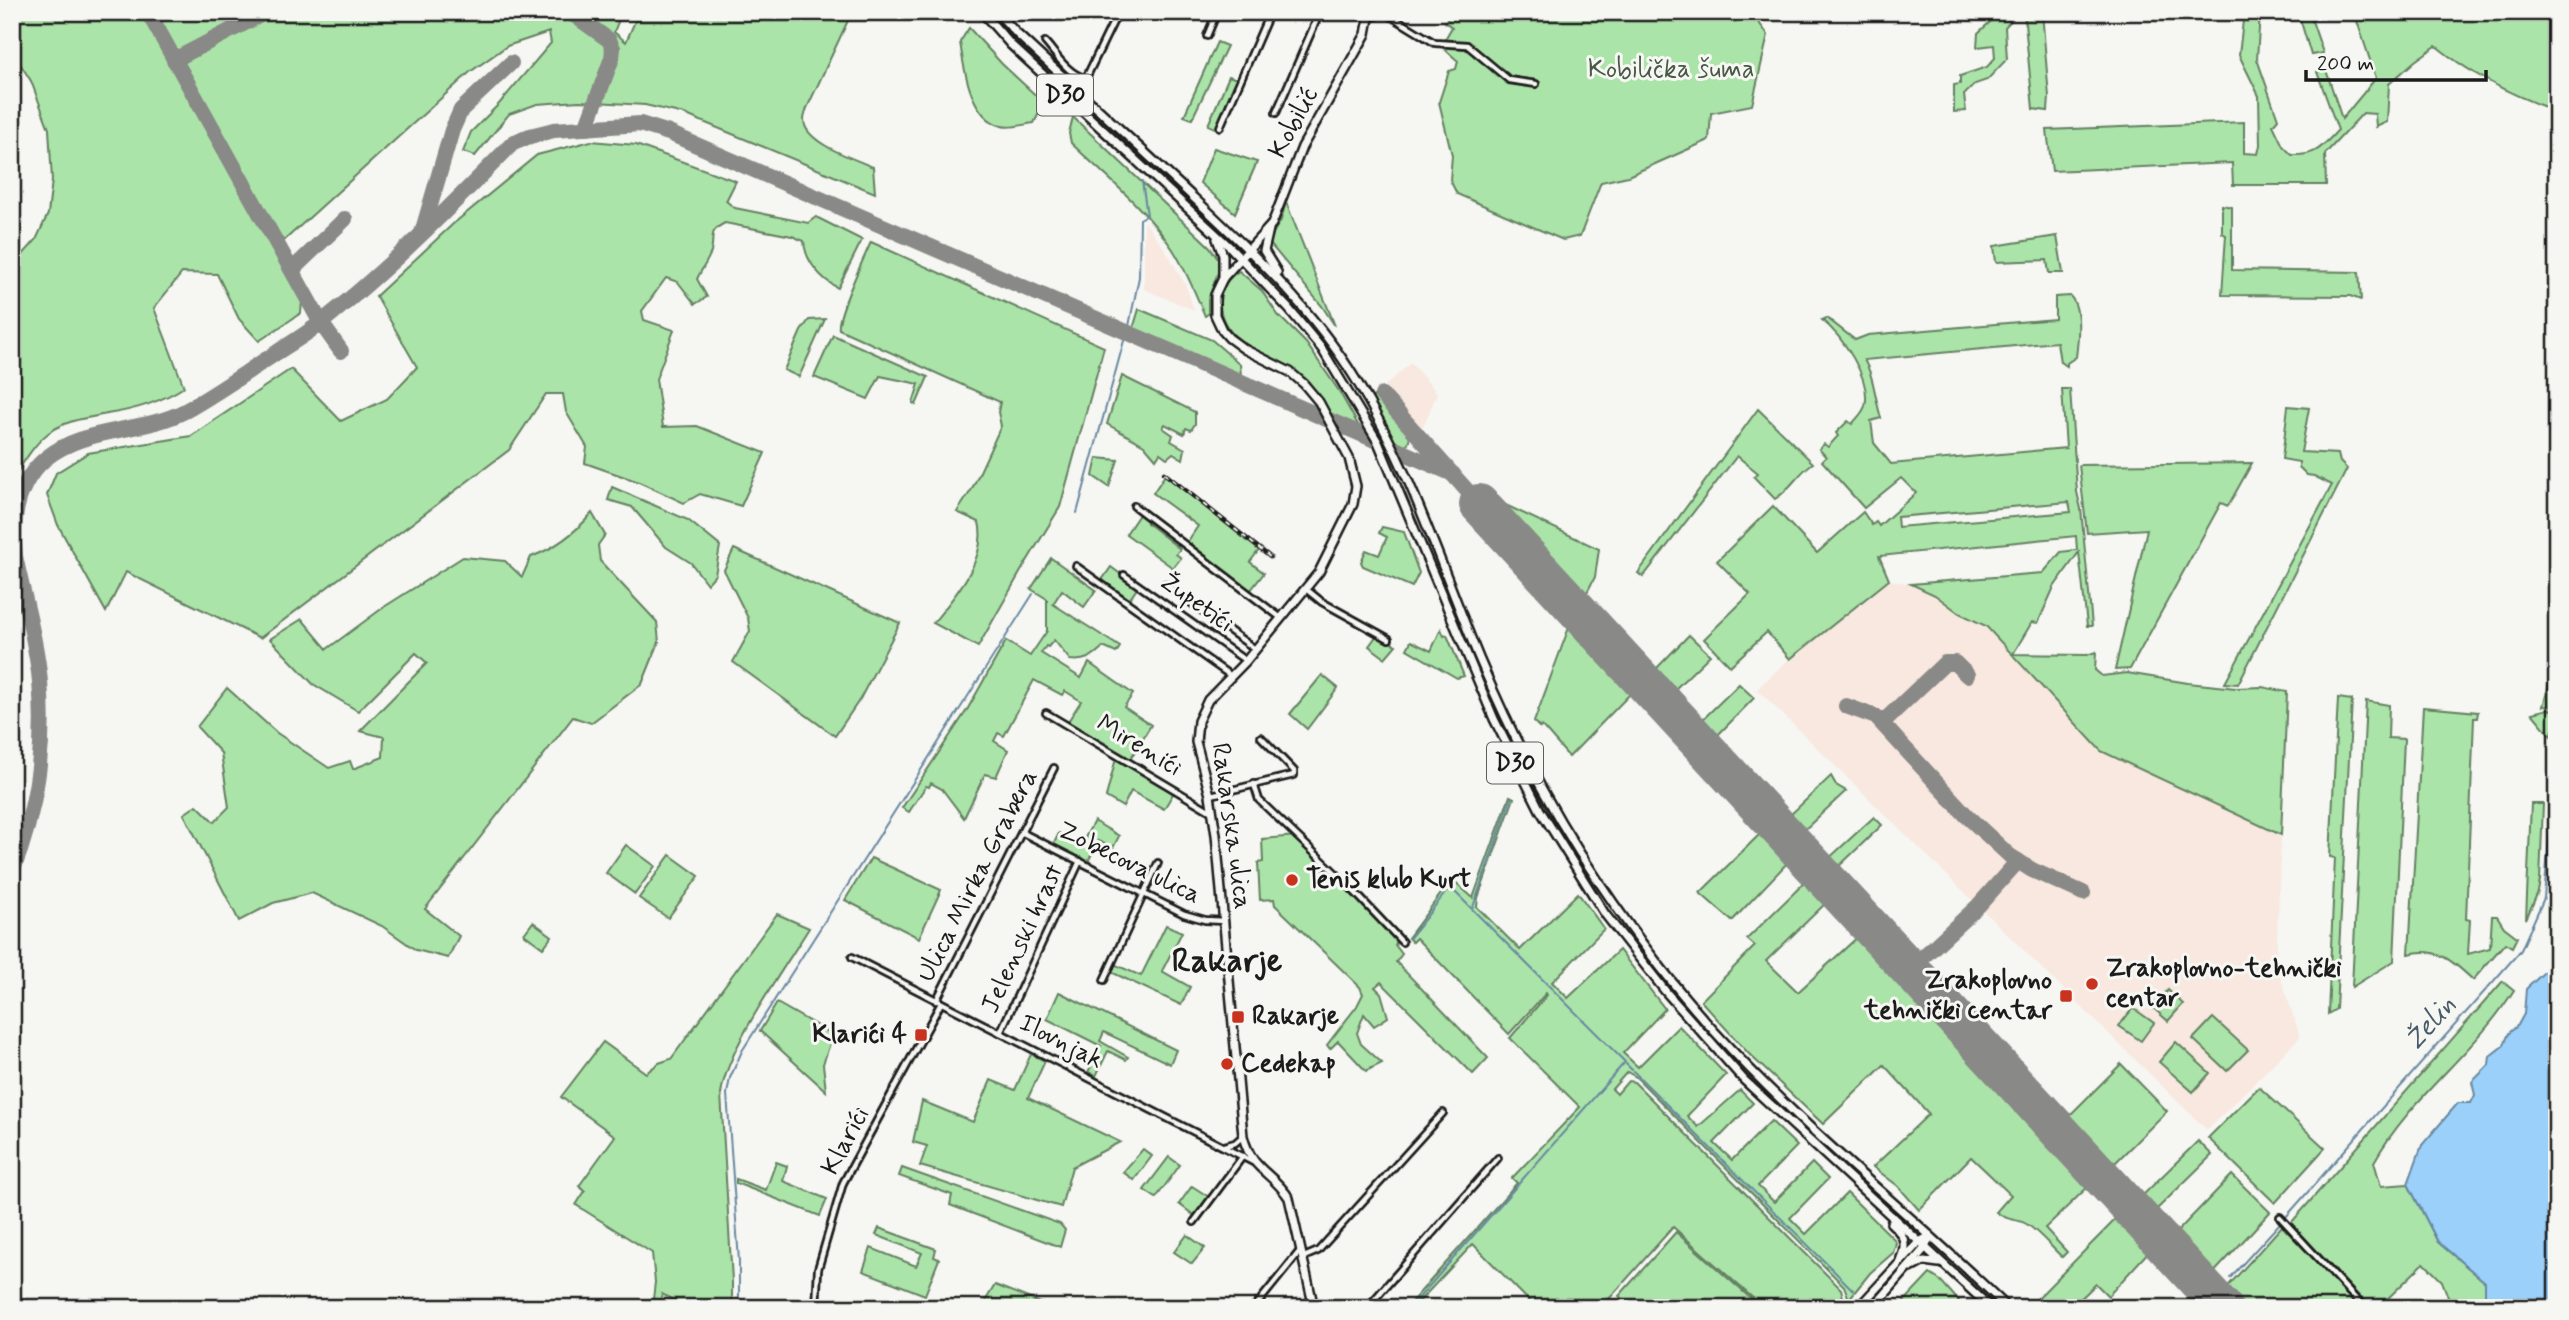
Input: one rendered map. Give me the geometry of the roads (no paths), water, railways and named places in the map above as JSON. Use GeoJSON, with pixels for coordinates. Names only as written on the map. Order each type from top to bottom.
{"type":"FeatureCollection","features":[{"type":"Feature","properties":{"kind":"main road","name":"D30"},"geometry":{"type":"LineString","coordinates":[[982,12],[1011,45],[1241,258],[1322,348],[1378,442],[1493,719],[1540,810],[1605,914],[1666,992],[1744,1080],[1991,1308]]}},
{"type":"Feature","properties":{"kind":"main road","name":"D30"},"geometry":{"type":"LineString","coordinates":[[997,12],[1017,34],[1250,250],[1323,331],[1355,377],[1386,432],[1410,483],[1504,716],[1561,822],[1597,879],[1664,971],[1714,1031],[1790,1108],[2008,1308]]}},
{"type":"Feature","properties":{"kind":"main road","name":"Kobilić"},"geometry":{"type":"LineString","coordinates":[[1223,278],[1269,229],[1302,147],[1360,46],[1368,26],[1367,15]]}},
{"type":"Feature","properties":{"kind":"main road"},"geometry":{"type":"LineString","coordinates":[[1269,229],[1264,243],[1265,254],[1307,312]]}},
{"type":"Feature","properties":{"kind":"main road"},"geometry":{"type":"LineString","coordinates":[[1213,232],[1223,256],[1223,278]]}},
{"type":"Feature","properties":{"kind":"main road","name":"Rakarska ulica"},"geometry":{"type":"LineString","coordinates":[[1223,278],[1215,295],[1214,310],[1222,330],[1237,344],[1278,365],[1304,384],[1331,422],[1355,472],[1356,491],[1353,504],[1325,562],[1247,662],[1208,700],[1196,731],[1198,753],[1213,812],[1243,1136],[1254,1162],[1289,1198],[1314,1308]]}},
{"type":"Feature","properties":{"kind":"main road"},"geometry":{"type":"LineString","coordinates":[[1889,1214],[1891,1223],[1901,1233],[1905,1243],[1898,1264]]}},
{"type":"Feature","properties":{"kind":"main road"},"geometry":{"type":"LineString","coordinates":[[1873,1308],[1930,1236]]}},
{"type":"Feature","properties":{"kind":"main road"},"geometry":{"type":"LineString","coordinates":[[1858,1308],[1898,1264],[1922,1245]]}},
{"type":"Feature","properties":{"kind":"main road"},"geometry":{"type":"LineString","coordinates":[[1892,1284],[1913,1266],[1924,1261],[1933,1261],[1947,1267]]}},
{"type":"Feature","properties":{"kind":"street"},"geometry":{"type":"LineString","coordinates":[[1045,41],[1068,68],[1081,78],[1086,78],[1118,12]]}},
{"type":"Feature","properties":{"kind":"street"},"geometry":{"type":"LineString","coordinates":[[1207,36],[1217,12]]}},
{"type":"Feature","properties":{"kind":"street"},"geometry":{"type":"LineString","coordinates":[[1220,127],[1270,12]]}},
{"type":"Feature","properties":{"kind":"street"},"geometry":{"type":"LineString","coordinates":[[1276,113],[1320,12]]}},
{"type":"Feature","properties":{"kind":"street"},"geometry":{"type":"LineString","coordinates":[[1367,15],[1386,13],[1435,43],[1467,45],[1509,80],[1536,84]]}},
{"type":"Feature","properties":{"kind":"street"},"geometry":{"type":"LineString","coordinates":[[1134,506],[1282,619]]}},
{"type":"Feature","properties":{"kind":"street"},"geometry":{"type":"LineString","coordinates":[[1076,566],[1232,677]]}},
{"type":"Feature","properties":{"kind":"street","name":"Župetići"},"geometry":{"type":"LineString","coordinates":[[1125,575],[1247,662]]}},
{"type":"Feature","properties":{"kind":"street"},"geometry":{"type":"LineString","coordinates":[[1165,584],[1256,650]]}},
{"type":"Feature","properties":{"kind":"street"},"geometry":{"type":"LineString","coordinates":[[1306,589],[1389,639]]}},
{"type":"Feature","properties":{"kind":"street","name":"Mirenići"},"geometry":{"type":"LineString","coordinates":[[1046,713],[1213,812]]}},
{"type":"Feature","properties":{"kind":"street"},"geometry":{"type":"LineString","coordinates":[[1210,795],[1295,773],[1261,737]]}},
{"type":"Feature","properties":{"kind":"street","name":"Ulica Mirka Grabera"},"geometry":{"type":"LineString","coordinates":[[939,1002],[1020,832],[1054,768]]}},
{"type":"Feature","properties":{"kind":"street"},"geometry":{"type":"LineString","coordinates":[[1254,784],[1259,800],[1347,884],[1402,942]]}},
{"type":"Feature","properties":{"kind":"street","name":"Zobecova ulica"},"geometry":{"type":"LineString","coordinates":[[1020,832],[1190,916],[1224,921]]}},
{"type":"Feature","properties":{"kind":"street","name":"Jelenski hrast"},"geometry":{"type":"LineString","coordinates":[[1000,1033],[1080,861]]}},
{"type":"Feature","properties":{"kind":"street"},"geometry":{"type":"LineString","coordinates":[[1104,980],[1158,863]]}},
{"type":"Feature","properties":{"kind":"street","name":"Ilovnjak"},"geometry":{"type":"LineString","coordinates":[[852,957],[1254,1162]]}},
{"type":"Feature","properties":{"kind":"street","name":"Klarići"},"geometry":{"type":"LineString","coordinates":[[816,1308],[818,1269],[844,1183],[939,1002]]}},
{"type":"Feature","properties":{"kind":"street"},"geometry":{"type":"LineString","coordinates":[[1254,1308],[1303,1253],[1314,1254],[1323,1246],[1443,1113]]}},
{"type":"Feature","properties":{"kind":"street"},"geometry":{"type":"LineString","coordinates":[[1224,1146],[1235,1143],[1243,1136]]}},
{"type":"Feature","properties":{"kind":"street"},"geometry":{"type":"LineString","coordinates":[[1194,1222],[1243,1156]]}},
{"type":"Feature","properties":{"kind":"street"},"geometry":{"type":"LineString","coordinates":[[1367,1308],[1498,1158]]}},
{"type":"Feature","properties":{"kind":"street"},"geometry":{"type":"LineString","coordinates":[[2280,1217],[2364,1308]]}},
{"type":"Feature","properties":{"kind":"water"},"geometry":{"type":"Polygon","coordinates":[[[2557,960],[2557,1308],[2485,1308],[2485,1282],[2438,1242],[2408,1184],[2422,1145],[2458,1103],[2471,1103],[2475,1095],[2472,1082],[2489,1065],[2490,1056],[2504,1045],[2509,1033],[2518,1025],[2524,1014],[2526,989],[2557,960]]]}},
{"type":"Feature","properties":{"kind":"waterway"},"geometry":{"type":"LineString","coordinates":[[1129,326],[1139,277],[1140,219],[1147,215],[1142,181]]}},
{"type":"Feature","properties":{"kind":"waterway"},"geometry":{"type":"LineString","coordinates":[[1077,513],[1125,337]]}},
{"type":"Feature","properties":{"kind":"waterway"},"geometry":{"type":"LineString","coordinates":[[739,1308],[739,1261],[727,1094],[730,1078],[742,1051],[1033,594]]}},
{"type":"Feature","properties":{"kind":"waterway","name":"Želin"},"geometry":{"type":"LineString","coordinates":[[2285,1218],[2521,950],[2544,898],[2557,745]]}},
{"type":"Feature","properties":{"kind":"waterway"},"geometry":{"type":"LineString","coordinates":[[1473,907],[1511,799]]}},
{"type":"Feature","properties":{"kind":"waterway"},"geometry":{"type":"LineString","coordinates":[[1409,939],[1450,887],[1625,1062],[1410,1308]]}},
{"type":"Feature","properties":{"kind":"waterway"},"geometry":{"type":"LineString","coordinates":[[1626,1064],[1853,1290]]}},
{"type":"Feature","properties":{"kind":"waterway","name":"Želin"},"geometry":{"type":"LineString","coordinates":[[2230,1278],[2281,1222]]}},
{"type":"Feature","properties":{"kind":"railway"},"geometry":{"type":"LineString","coordinates":[[1164,473],[1270,557]]}},
{"type":"Feature","properties":{"kind":"place","name":"Tenis klub Kurt"},"geometry":{"type":"Point","coordinates":[1292,880]}},
{"type":"Feature","properties":{"kind":"place","name":"Zrakoplovno-tehnički centar"},"geometry":{"type":"Point","coordinates":[2092,984]}},
{"type":"Feature","properties":{"kind":"place","name":"Zrakoplovno tehnički centar"},"geometry":{"type":"Point","coordinates":[2066,996]}},
{"type":"Feature","properties":{"kind":"place","name":"Rakarje"},"geometry":{"type":"Point","coordinates":[1238,1017]}},
{"type":"Feature","properties":{"kind":"place","name":"Klarići 4"},"geometry":{"type":"Point","coordinates":[921,1035]}},
{"type":"Feature","properties":{"kind":"place","name":"Cedekap"},"geometry":{"type":"Point","coordinates":[1227,1064]}},
{"type":"Feature","properties":{"kind":"district","name":"Rakarje"},"geometry":{"type":"Point","coordinates":[1227,962]}},
{"type":"Feature","properties":{"kind":"park label","name":"Kobilička šuma"},"geometry":{"type":"Point","coordinates":[1671,70]}}]}
